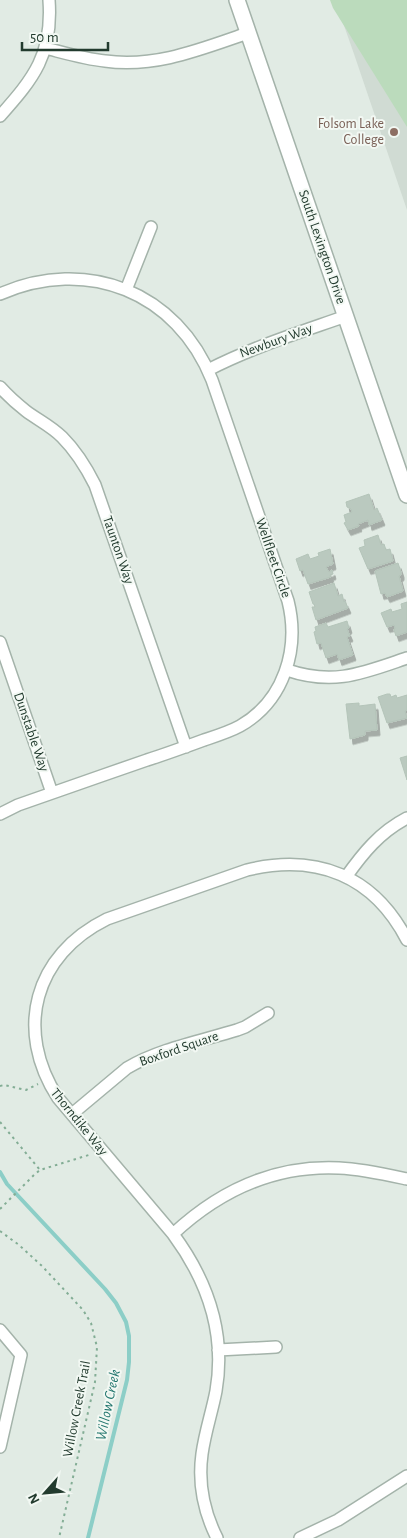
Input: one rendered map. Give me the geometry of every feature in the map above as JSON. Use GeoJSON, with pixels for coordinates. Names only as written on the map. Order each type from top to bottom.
{"type":"FeatureCollection","features":[{"type":"Feature","properties":{"kind":"street"},"geometry":{"type":"LineString","coordinates":[[0,116],[30,81],[38,66],[49,31],[49,0]]}},
{"type":"Feature","properties":{"kind":"street","name":"South Lexington Drive"},"geometry":{"type":"LineString","coordinates":[[237,0],[407,495]]}},
{"type":"Feature","properties":{"kind":"street"},"geometry":{"type":"LineString","coordinates":[[45,48],[105,62],[144,62],[181,56],[248,33]]}},
{"type":"Feature","properties":{"kind":"street"},"geometry":{"type":"LineString","coordinates":[[126,290],[151,227]]}},
{"type":"Feature","properties":{"kind":"street","name":"Wellfleet Circle"},"geometry":{"type":"LineString","coordinates":[[0,294],[29,283],[53,279],[94,281],[126,290],[148,301],[173,319],[202,356],[208,370],[290,607],[293,635],[286,670],[274,695],[250,719],[230,731],[18,805],[0,814]]}},
{"type":"Feature","properties":{"kind":"street","name":"Newbury Way"},"geometry":{"type":"LineString","coordinates":[[208,370],[258,346],[346,316]]}},
{"type":"Feature","properties":{"kind":"street","name":"Taunton Way"},"geometry":{"type":"LineString","coordinates":[[0,387],[27,412],[61,436],[86,467],[95,485],[186,747]]}},
{"type":"Feature","properties":{"kind":"street","name":"Dunstable Way"},"geometry":{"type":"LineString","coordinates":[[1,647],[52,793]]}},
{"type":"Feature","properties":{"kind":"street"},"geometry":{"type":"LineString","coordinates":[[286,670],[310,676],[342,677],[358,675],[407,658]]}},
{"type":"Feature","properties":{"kind":"street"},"geometry":{"type":"LineString","coordinates":[[346,877],[376,840],[407,818]]}},
{"type":"Feature","properties":{"kind":"street","name":"Thorndike Way"},"geometry":{"type":"LineString","coordinates":[[217,1538],[205,1508],[200,1472],[216,1390],[218,1350],[216,1328],[205,1289],[186,1252],[173,1234],[58,1098],[47,1080],[38,1054],[35,1038],[37,1005],[41,989],[47,974],[66,947],[92,926],[116,915],[265,865],[302,864],[320,867],[346,877],[377,898],[390,912],[407,940]]}},
{"type":"Feature","properties":{"kind":"street","name":"Boxford Square"},"geometry":{"type":"LineString","coordinates":[[72,1114],[127,1068],[137,1062],[237,1030],[268,1013]]}},
{"type":"Feature","properties":{"kind":"street"},"geometry":{"type":"LineString","coordinates":[[173,1234],[208,1206],[227,1194],[248,1184],[285,1173],[315,1168],[338,1168],[361,1170],[407,1179]]}},
{"type":"Feature","properties":{"kind":"street"},"geometry":{"type":"LineString","coordinates":[[0,1330],[21,1355],[0,1447]]}},
{"type":"Feature","properties":{"kind":"street"},"geometry":{"type":"LineString","coordinates":[[218,1350],[276,1347]]}},
{"type":"Feature","properties":{"kind":"street"},"geometry":{"type":"LineString","coordinates":[[300,1538],[338,1520],[407,1476]]}},
{"type":"Feature","properties":{"kind":"path"},"geometry":{"type":"LineString","coordinates":[[0,1086],[4,1085],[26,1090],[47,1080]]}},
{"type":"Feature","properties":{"kind":"path"},"geometry":{"type":"LineString","coordinates":[[0,1122],[40,1170]]}},
{"type":"Feature","properties":{"kind":"path"},"geometry":{"type":"LineString","coordinates":[[0,1209],[40,1170],[89,1156],[100,1148]]}},
{"type":"Feature","properties":{"kind":"path","name":"Willow Creek Trail"},"geometry":{"type":"LineString","coordinates":[[0,1231],[20,1245],[83,1310],[91,1323],[97,1346],[95,1382],[59,1538]]}},
{"type":"Feature","properties":{"kind":"shaded area","name":"Folsom Lake College"},"geometry":{"type":"Polygon","coordinates":[[[335,0],[407,0],[407,210],[354,54],[335,0]]]}},
{"type":"Feature","properties":{"kind":"green space","name":"Folsom Lake College"},"geometry":{"type":"Polygon","coordinates":[[[330,0],[407,0],[407,127],[333,8],[330,0]]]}},
{"type":"Feature","properties":{"kind":"building"},"geometry":{"type":"Polygon","coordinates":[[[369,494],[374,510],[377,508],[382,520],[369,525],[368,520],[348,530],[344,523],[346,522],[344,515],[352,512],[347,507],[346,502],[369,494]]]}},
{"type":"Feature","properties":{"kind":"building"},"geometry":{"type":"Polygon","coordinates":[[[378,535],[381,545],[384,544],[386,550],[390,549],[393,561],[368,569],[359,548],[365,546],[364,540],[378,535]]]}},
{"type":"Feature","properties":{"kind":"building"},"geometry":{"type":"Polygon","coordinates":[[[330,549],[333,564],[326,567],[329,572],[332,570],[333,574],[330,575],[331,577],[308,584],[303,570],[300,571],[296,559],[308,554],[310,559],[319,556],[318,553],[330,549]]]}},
{"type":"Feature","properties":{"kind":"building"},"geometry":{"type":"Polygon","coordinates":[[[398,563],[403,591],[387,597],[385,593],[381,594],[375,571],[398,563]]]}},
{"type":"Feature","properties":{"kind":"building"},"geometry":{"type":"Polygon","coordinates":[[[334,583],[338,596],[342,594],[348,608],[316,620],[312,607],[315,607],[309,592],[334,583]]]}},
{"type":"Feature","properties":{"kind":"building"},"geometry":{"type":"Polygon","coordinates":[[[407,602],[407,632],[396,636],[394,625],[387,627],[381,613],[391,609],[392,612],[402,609],[401,604],[407,602]]]}},
{"type":"Feature","properties":{"kind":"building"},"geometry":{"type":"Polygon","coordinates":[[[347,621],[349,628],[347,629],[350,636],[347,637],[353,655],[339,660],[337,654],[326,658],[321,643],[317,644],[314,632],[316,631],[315,627],[326,623],[328,627],[347,621]]]}},
{"type":"Feature","properties":{"kind":"building"},"geometry":{"type":"Polygon","coordinates":[[[390,694],[391,697],[396,695],[397,698],[407,695],[407,710],[405,711],[407,718],[387,723],[378,697],[390,694]]]}},
{"type":"Feature","properties":{"kind":"building"},"geometry":{"type":"Polygon","coordinates":[[[359,703],[359,706],[375,704],[377,730],[365,731],[365,735],[350,739],[346,704],[359,703]]]}},
{"type":"Feature","properties":{"kind":"building"},"geometry":{"type":"Polygon","coordinates":[[[407,756],[407,780],[400,758],[407,756]]]}},
{"type":"Feature","properties":{"kind":"waterway","name":"Willow Creek"},"geometry":{"type":"LineString","coordinates":[[0,1172],[7,1184],[105,1289],[116,1303],[126,1322],[129,1336],[127,1380],[88,1538]]}},
{"type":"Feature","properties":{"kind":"place","name":"Folsom Lake College"},"geometry":{"type":"Point","coordinates":[394,132]}}]}
